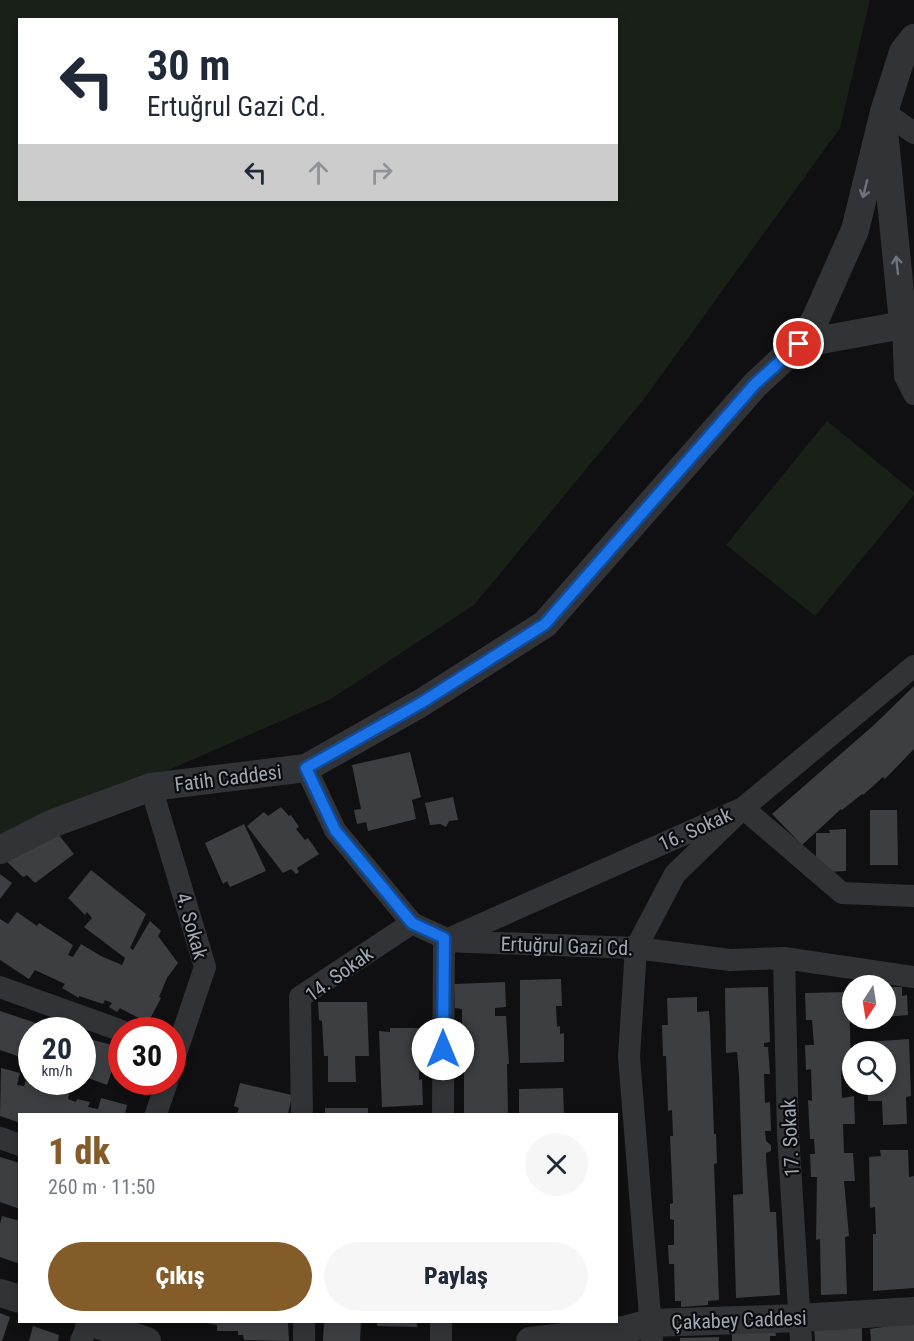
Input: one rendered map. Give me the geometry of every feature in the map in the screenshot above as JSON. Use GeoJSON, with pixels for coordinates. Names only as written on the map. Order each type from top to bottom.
{"type":"FeatureCollection","features":[{"type":"Feature","properties":{"kind":"street","name":"Fatih Caddesi"},"geometry":{"type":"LineString","coordinates":[[0,850],[51,824],[151,787],[306,768],[421,703],[545,624],[755,384],[799,344],[815,320],[855,230],[884,112],[903,52],[914,39]]}},
{"type":"Feature","properties":{"kind":"street"},"geometry":{"type":"LineString","coordinates":[[884,112],[914,133]]}},
{"type":"Feature","properties":{"kind":"street"},"geometry":{"type":"LineString","coordinates":[[884,112],[887,167],[909,323],[904,376],[914,394]]}},
{"type":"Feature","properties":{"kind":"street"},"geometry":{"type":"LineString","coordinates":[[799,344],[909,323]]}},
{"type":"Feature","properties":{"kind":"street","name":"16. Sokak"},"geometry":{"type":"LineString","coordinates":[[444,941],[742,808],[914,666]]}},
{"type":"Feature","properties":{"kind":"street","name":"Ertuğrul Gazi Cd."},"geometry":{"type":"LineString","coordinates":[[306,768],[335,830],[412,923],[444,938],[444,941],[636,948],[730,960],[784,958],[914,976]]}},
{"type":"Feature","properties":{"kind":"street","name":"4. Sokak"},"geometry":{"type":"LineString","coordinates":[[151,787],[205,967],[186,1022]]}},
{"type":"Feature","properties":{"kind":"street"},"geometry":{"type":"LineString","coordinates":[[638,1334],[629,1057],[636,948],[675,874],[742,808],[842,893],[914,896]]}},
{"type":"Feature","properties":{"kind":"street","name":"14. Sokak"},"geometry":{"type":"LineString","coordinates":[[302,1113],[300,997],[412,923]]}},
{"type":"Feature","properties":{"kind":"street"},"geometry":{"type":"LineString","coordinates":[[443,1113],[444,941]]}},
{"type":"Feature","properties":{"kind":"street","name":"17. Sokak"},"geometry":{"type":"LineString","coordinates":[[784,958],[788,1134],[801,1329]]}},
{"type":"Feature","properties":{"kind":"street"},"geometry":{"type":"LineString","coordinates":[[0,987],[108,1026]]}},
{"type":"Feature","properties":{"kind":"street"},"geometry":{"type":"LineString","coordinates":[[156,1113],[163,1095]]}},
{"type":"Feature","properties":{"kind":"street"},"geometry":{"type":"LineString","coordinates":[[0,1138],[18,1144]]}},
{"type":"Feature","properties":{"kind":"street"},"geometry":{"type":"LineString","coordinates":[[0,1293],[18,1298]]}},
{"type":"Feature","properties":{"kind":"street","name":"Çakabey Caddesi"},"geometry":{"type":"LineString","coordinates":[[530,1341],[638,1334],[801,1329],[914,1311]]}},
{"type":"Feature","properties":{"kind":"street"},"geometry":{"type":"LineString","coordinates":[[81,1341],[89,1323]]}},
{"type":"Feature","properties":{"kind":"street"},"geometry":{"type":"LineString","coordinates":[[92,1323],[147,1341]]}},
{"type":"Feature","properties":{"kind":"street"},"geometry":{"type":"LineString","coordinates":[[304,1323],[304,1341]]}},
{"type":"Feature","properties":{"kind":"street"},"geometry":{"type":"LineString","coordinates":[[441,1323],[441,1341]]}},
{"type":"Feature","properties":{"kind":"shaded area"},"geometry":{"type":"Polygon","coordinates":[[[0,0],[870,0],[840,128],[644,399],[474,605],[331,699],[0,844],[0,0]]]}},
{"type":"Feature","properties":{"kind":"shaded area"},"geometry":{"type":"Polygon","coordinates":[[[827,421],[914,492],[914,495],[815,616],[726,545],[827,421]]]}},
{"type":"Feature","properties":{"kind":"building"},"geometry":{"type":"Polygon","coordinates":[[[914,686],[914,749],[885,779],[883,777],[863,795],[841,809],[802,845],[772,814],[874,725],[914,686]]]}},
{"type":"Feature","properties":{"kind":"building"},"geometry":{"type":"Polygon","coordinates":[[[410,752],[421,797],[412,800],[416,819],[368,831],[366,822],[357,824],[354,810],[361,809],[352,765],[410,752]]]}},
{"type":"Feature","properties":{"kind":"building"},"geometry":{"type":"Polygon","coordinates":[[[453,797],[458,820],[449,821],[446,827],[440,824],[430,825],[425,803],[453,797]]]}},
{"type":"Feature","properties":{"kind":"building"},"geometry":{"type":"Polygon","coordinates":[[[281,807],[289,816],[291,815],[299,827],[296,829],[305,840],[308,838],[319,854],[297,868],[299,872],[296,874],[291,869],[283,873],[247,826],[264,812],[268,816],[281,807]]]}},
{"type":"Feature","properties":{"kind":"building"},"geometry":{"type":"Polygon","coordinates":[[[870,810],[897,810],[898,865],[870,865],[870,810]]]}},
{"type":"Feature","properties":{"kind":"building"},"geometry":{"type":"Polygon","coordinates":[[[244,824],[266,871],[230,887],[227,881],[223,884],[205,843],[244,824]]]}},
{"type":"Feature","properties":{"kind":"building"},"geometry":{"type":"Polygon","coordinates":[[[846,829],[846,871],[828,872],[816,862],[816,833],[830,833],[829,830],[846,829]]]}},
{"type":"Feature","properties":{"kind":"building"},"geometry":{"type":"Polygon","coordinates":[[[58,834],[74,854],[35,883],[27,875],[23,877],[3,858],[58,834]]]}},
{"type":"Feature","properties":{"kind":"building"},"geometry":{"type":"Polygon","coordinates":[[[91,870],[146,914],[130,948],[133,950],[150,921],[161,931],[158,936],[178,963],[167,978],[159,997],[161,998],[151,1017],[137,1017],[120,1008],[117,1012],[109,1007],[112,1003],[105,1000],[103,1004],[79,996],[79,998],[62,988],[65,984],[35,970],[29,979],[0,960],[0,919],[8,924],[17,912],[37,926],[39,923],[73,945],[68,955],[73,957],[81,944],[122,965],[125,958],[84,927],[92,918],[87,912],[85,915],[68,898],[91,870]]]}},
{"type":"Feature","properties":{"kind":"building"},"geometry":{"type":"Polygon","coordinates":[[[0,874],[12,883],[0,899],[0,874]]]}},
{"type":"Feature","properties":{"kind":"building"},"geometry":{"type":"Polygon","coordinates":[[[561,979],[562,1006],[556,1006],[557,1027],[560,1026],[560,1034],[564,1033],[564,1062],[520,1063],[520,980],[561,979]]]}},
{"type":"Feature","properties":{"kind":"building"},"geometry":{"type":"Polygon","coordinates":[[[505,982],[506,1007],[495,1008],[495,1016],[506,1016],[509,1064],[507,1064],[508,1113],[464,1113],[464,1065],[461,1065],[461,1038],[466,1038],[466,1029],[462,1028],[462,1009],[455,1008],[454,984],[505,982]]]}},
{"type":"Feature","properties":{"kind":"building"},"geometry":{"type":"Polygon","coordinates":[[[768,987],[770,1042],[764,1043],[764,1047],[768,1047],[770,1074],[764,1074],[765,1103],[770,1102],[771,1131],[765,1131],[766,1141],[771,1145],[771,1151],[766,1153],[766,1157],[770,1212],[776,1212],[780,1295],[736,1298],[733,1195],[743,1194],[739,1075],[737,1052],[726,1053],[725,988],[768,987]]]}},
{"type":"Feature","properties":{"kind":"building"},"geometry":{"type":"Polygon","coordinates":[[[896,987],[902,987],[902,996],[907,995],[908,1015],[896,1016],[896,987]]]}},
{"type":"Feature","properties":{"kind":"building"},"geometry":{"type":"Polygon","coordinates":[[[842,992],[842,1029],[850,1029],[850,1041],[842,1041],[841,1071],[842,1098],[854,1096],[855,1124],[843,1124],[844,1153],[853,1153],[855,1181],[844,1181],[849,1236],[845,1237],[847,1294],[821,1295],[820,1239],[816,1240],[817,1177],[811,1177],[810,1154],[815,1154],[814,1139],[810,1139],[808,1100],[812,1101],[811,1069],[806,1070],[805,1045],[814,1045],[812,1020],[806,1020],[805,993],[842,992]]]}},
{"type":"Feature","properties":{"kind":"building"},"geometry":{"type":"Polygon","coordinates":[[[697,997],[697,1012],[709,1011],[714,1134],[716,1134],[717,1163],[714,1164],[719,1300],[708,1301],[708,1305],[681,1307],[681,1301],[675,1301],[674,1264],[669,1264],[668,1245],[674,1245],[674,1220],[670,1219],[670,1204],[673,1203],[670,1136],[673,1136],[672,1110],[668,1111],[666,1056],[663,1056],[662,1025],[668,1025],[667,998],[697,997]]]}},
{"type":"Feature","properties":{"kind":"building"},"geometry":{"type":"Polygon","coordinates":[[[318,1002],[367,1002],[369,1056],[355,1056],[356,1082],[328,1082],[328,1056],[324,1056],[322,1021],[319,1020],[318,1002]]]}},
{"type":"Feature","properties":{"kind":"building"},"geometry":{"type":"Polygon","coordinates":[[[0,1011],[18,1017],[18,1056],[0,1050],[0,1011]]]}},
{"type":"Feature","properties":{"kind":"building"},"geometry":{"type":"Polygon","coordinates":[[[390,1028],[420,1028],[421,1054],[425,1053],[425,1071],[419,1071],[419,1080],[422,1079],[423,1105],[382,1107],[379,1031],[390,1032],[390,1028]]]}},
{"type":"Feature","properties":{"kind":"building"},"geometry":{"type":"Polygon","coordinates":[[[909,1039],[911,1096],[906,1097],[907,1124],[883,1125],[882,1101],[868,1101],[868,1095],[896,1095],[896,1041],[880,1041],[909,1039]]]}},
{"type":"Feature","properties":{"kind":"building"},"geometry":{"type":"Polygon","coordinates":[[[96,1041],[108,1044],[107,1085],[96,1081],[96,1041]]]}},
{"type":"Feature","properties":{"kind":"building"},"geometry":{"type":"Polygon","coordinates":[[[1,1068],[18,1072],[18,1095],[69,1095],[68,1099],[76,1102],[77,1099],[90,1102],[88,1107],[98,1109],[101,1098],[127,1105],[125,1113],[18,1113],[18,1122],[0,1116],[1,1068]]]}},
{"type":"Feature","properties":{"kind":"building"},"geometry":{"type":"Polygon","coordinates":[[[240,1083],[292,1095],[288,1113],[237,1113],[239,1108],[234,1106],[240,1083]]]}},
{"type":"Feature","properties":{"kind":"building"},"geometry":{"type":"Polygon","coordinates":[[[563,1088],[564,1113],[519,1113],[519,1089],[563,1088]]]}},
{"type":"Feature","properties":{"kind":"building"},"geometry":{"type":"Polygon","coordinates":[[[325,1108],[368,1108],[368,1113],[325,1113],[325,1108]]]}},
{"type":"Feature","properties":{"kind":"building"},"geometry":{"type":"Polygon","coordinates":[[[880,1150],[908,1150],[909,1177],[914,1176],[914,1288],[873,1291],[873,1234],[876,1234],[875,1207],[870,1208],[869,1157],[881,1156],[880,1150]]]}},
{"type":"Feature","properties":{"kind":"building"},"geometry":{"type":"Polygon","coordinates":[[[0,1157],[18,1162],[18,1208],[0,1202],[0,1157]]]}},
{"type":"Feature","properties":{"kind":"building"},"geometry":{"type":"Polygon","coordinates":[[[2,1216],[18,1220],[18,1263],[0,1257],[2,1216]]]}},
{"type":"Feature","properties":{"kind":"building"},"geometry":{"type":"Polygon","coordinates":[[[0,1313],[10,1317],[2,1341],[0,1341],[0,1313]]]}},
{"type":"Feature","properties":{"kind":"building"},"geometry":{"type":"Polygon","coordinates":[[[914,1322],[914,1341],[871,1341],[870,1329],[914,1322]]]}},
{"type":"Feature","properties":{"kind":"building"},"geometry":{"type":"Polygon","coordinates":[[[207,1323],[288,1323],[289,1341],[244,1340],[243,1335],[238,1335],[238,1331],[217,1331],[217,1325],[207,1323]]]}},
{"type":"Feature","properties":{"kind":"building"},"geometry":{"type":"Polygon","coordinates":[[[324,1323],[361,1323],[360,1341],[323,1341],[324,1323]]]}},
{"type":"Feature","properties":{"kind":"building"},"geometry":{"type":"Polygon","coordinates":[[[377,1323],[417,1323],[417,1327],[377,1326],[377,1323]]]}},
{"type":"Feature","properties":{"kind":"building"},"geometry":{"type":"Polygon","coordinates":[[[33,1326],[59,1335],[58,1341],[29,1341],[33,1326]]]}},
{"type":"Feature","properties":{"kind":"building"},"geometry":{"type":"Polygon","coordinates":[[[862,1326],[862,1341],[815,1341],[814,1328],[862,1326]]]}},
{"type":"Feature","properties":{"kind":"building"},"geometry":{"type":"Polygon","coordinates":[[[775,1330],[776,1336],[770,1336],[770,1341],[732,1341],[732,1333],[775,1330]]]}},
{"type":"Feature","properties":{"kind":"building"},"geometry":{"type":"Polygon","coordinates":[[[719,1337],[719,1341],[680,1341],[680,1338],[719,1337]]]}},
{"type":"Feature","properties":{"kind":"route"},"geometry":{"type":"LineString","coordinates":[[443,1049],[444,938],[412,923],[335,830],[306,768],[421,703],[545,624],[755,384],[799,344]]}}]}
